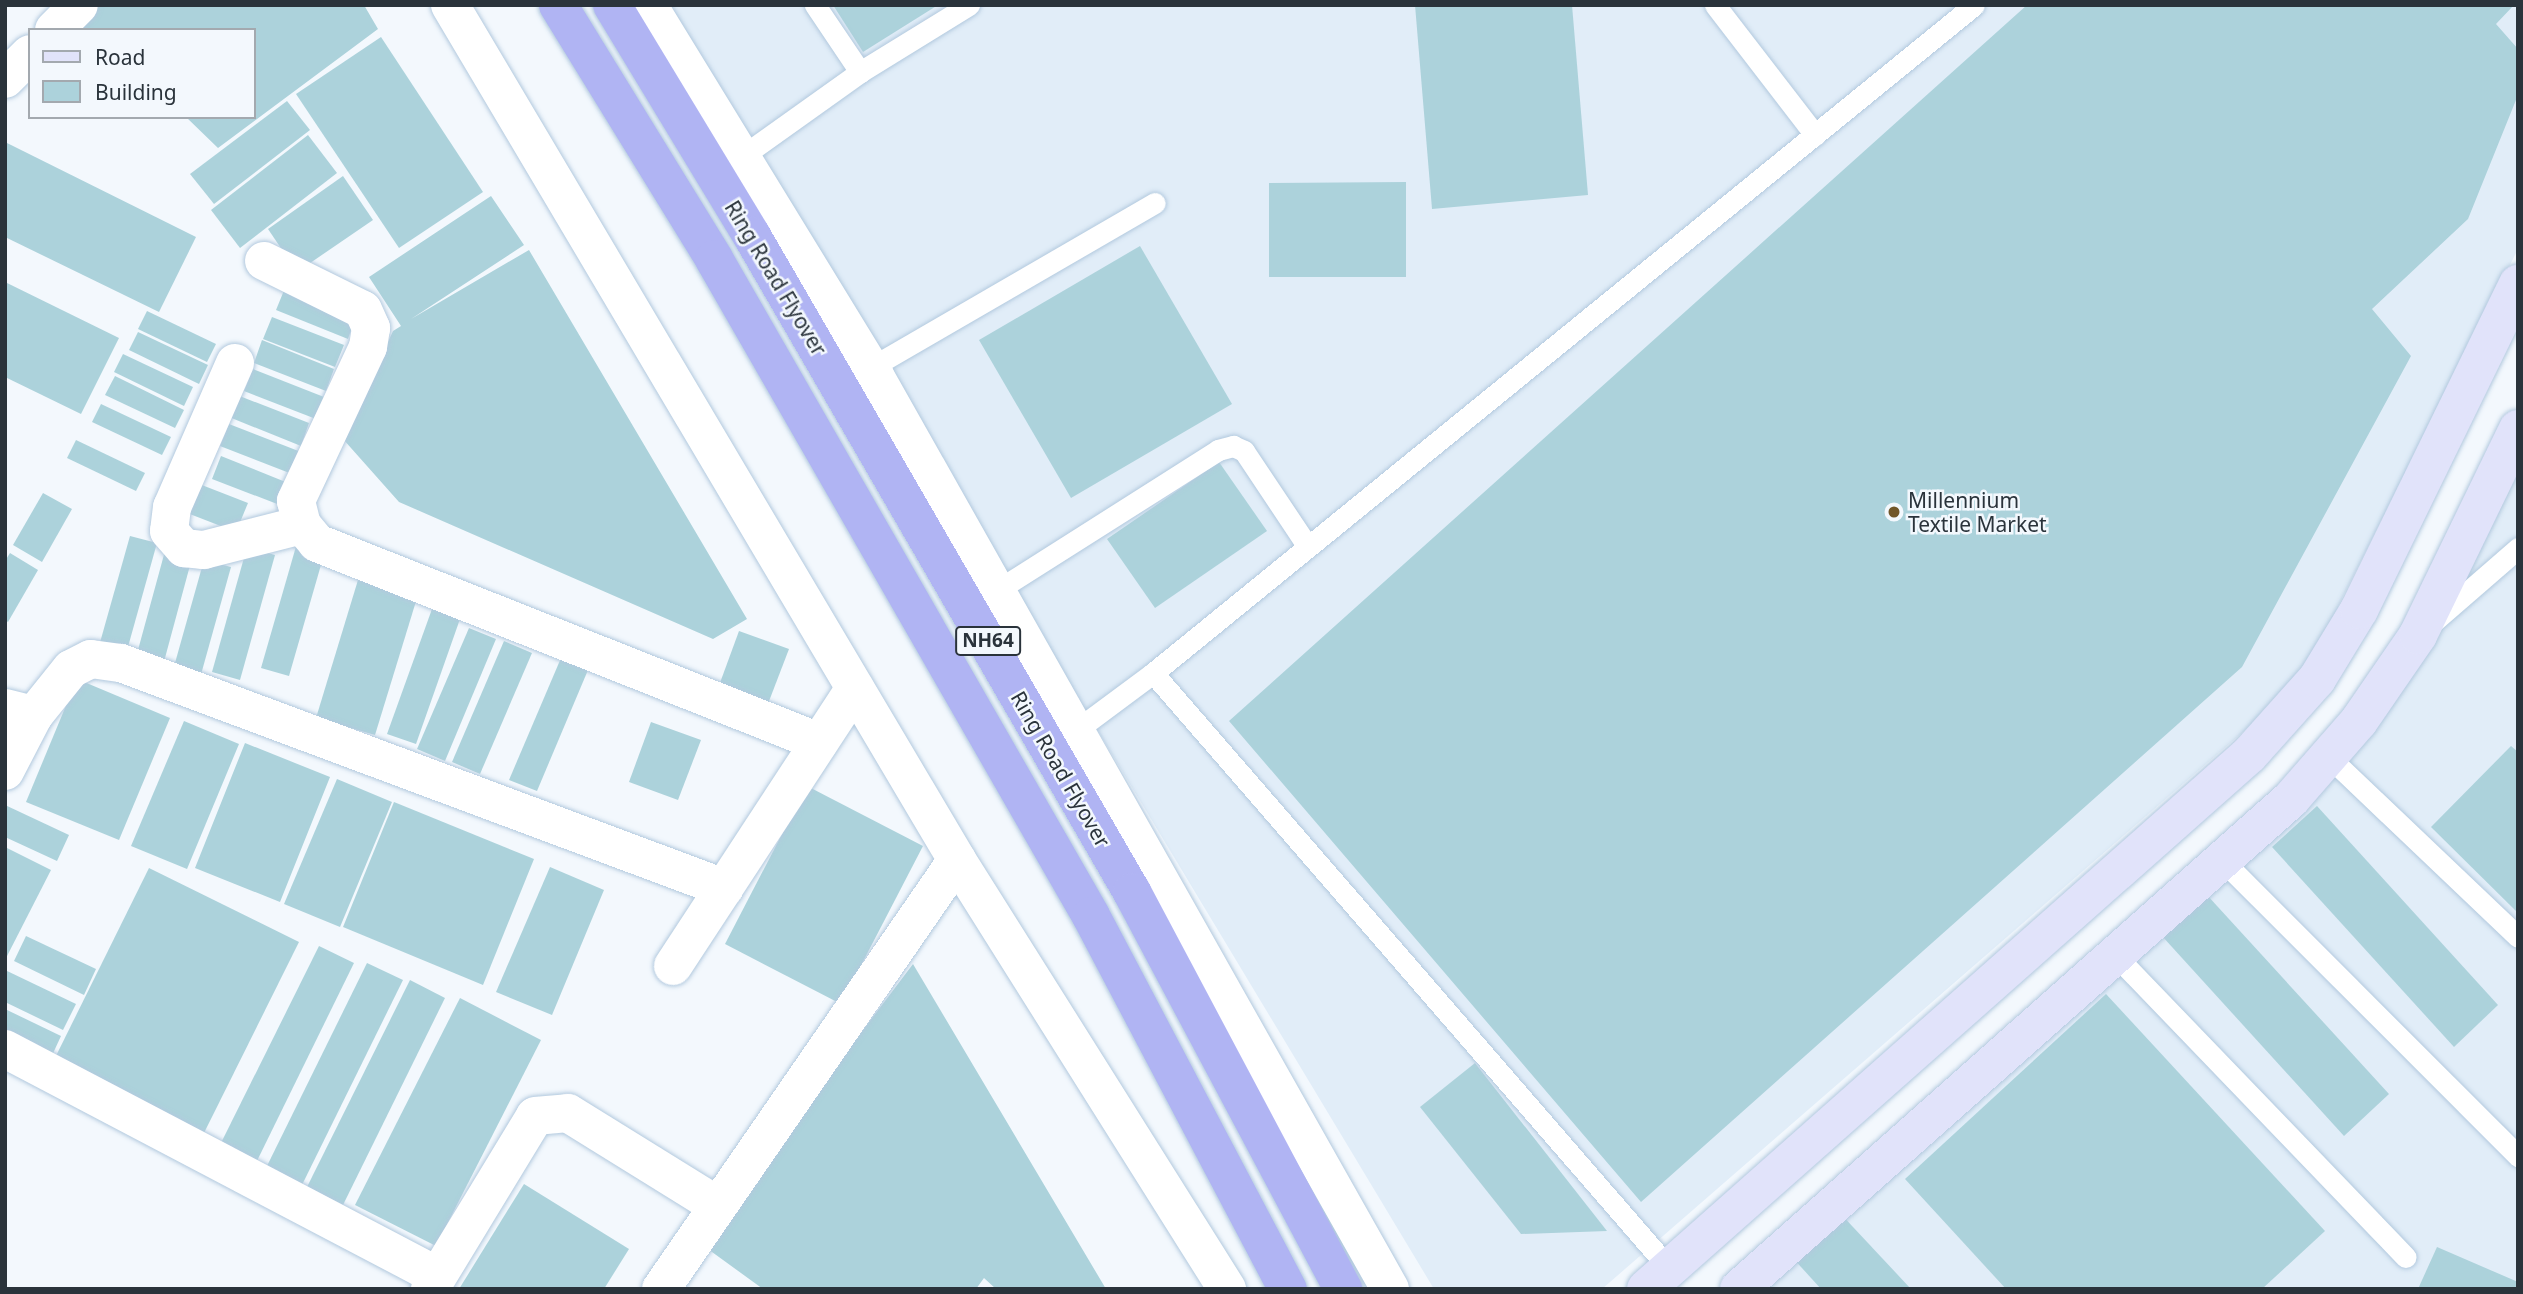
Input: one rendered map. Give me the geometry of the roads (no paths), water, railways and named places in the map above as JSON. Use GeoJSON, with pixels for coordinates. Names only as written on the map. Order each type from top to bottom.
{"type":"FeatureCollection","features":[{"type":"Feature","properties":{"kind":"highway","name":"Ring Road Flyover"},"geometry":{"type":"LineString","coordinates":[[558,5],[714,259],[1091,916],[1288,1289]]}},
{"type":"Feature","properties":{"kind":"highway","name":"Ring Road Flyover"},"geometry":{"type":"LineString","coordinates":[[612,5],[752,236],[1132,892],[1343,1289]]}},
{"type":"Feature","properties":{"kind":"main road"},"geometry":{"type":"LineString","coordinates":[[1657,1278],[2249,755],[2317,679],[2359,610],[2518,284]]}},
{"type":"Feature","properties":{"kind":"main road"},"geometry":{"type":"LineString","coordinates":[[1739,1289],[2291,799],[2358,721],[2418,635],[2518,429]]}},
{"type":"Feature","properties":{"kind":"street"},"geometry":{"type":"LineString","coordinates":[[56,28],[79,5]]}},
{"type":"Feature","properties":{"kind":"street"},"geometry":{"type":"LineString","coordinates":[[450,5],[957,860],[1227,1289]]}},
{"type":"Feature","properties":{"kind":"street"},"geometry":{"type":"LineString","coordinates":[[649,5],[870,368],[1390,1289]]}},
{"type":"Feature","properties":{"kind":"street"},"geometry":{"type":"LineString","coordinates":[[5,79],[28,56]]}},
{"type":"Feature","properties":{"kind":"street"},"geometry":{"type":"LineString","coordinates":[[264,261],[363,310],[371,328],[368,347],[296,501],[302,525],[317,543],[819,742]]}},
{"type":"Feature","properties":{"kind":"street"},"geometry":{"type":"LineString","coordinates":[[235,363],[173,507],[169,531],[184,548],[204,550],[302,525]]}},
{"type":"Feature","properties":{"kind":"street"},"geometry":{"type":"LineString","coordinates":[[5,771],[20,712],[71,669],[91,659],[121,663],[724,888]]}},
{"type":"Feature","properties":{"kind":"street"},"geometry":{"type":"LineString","coordinates":[[673,966],[855,688]]}},
{"type":"Feature","properties":{"kind":"street"},"geometry":{"type":"LineString","coordinates":[[661,1289],[957,860]]}},
{"type":"Feature","properties":{"kind":"street"},"geometry":{"type":"LineString","coordinates":[[5,1049],[433,1282],[535,1116],[568,1113],[718,1206]]}},
{"type":"Feature","properties":{"kind":"lane"},"geometry":{"type":"LineString","coordinates":[[815,5],[860,72]]}},
{"type":"Feature","properties":{"kind":"lane"},"geometry":{"type":"LineString","coordinates":[[741,158],[860,72],[969,5]]}},
{"type":"Feature","properties":{"kind":"lane"},"geometry":{"type":"LineString","coordinates":[[1715,5],[1815,135]]}},
{"type":"Feature","properties":{"kind":"lane"},"geometry":{"type":"LineString","coordinates":[[1075,731],[1153,673],[1975,5]]}},
{"type":"Feature","properties":{"kind":"lane"},"geometry":{"type":"LineString","coordinates":[[870,368],[1156,203]]}},
{"type":"Feature","properties":{"kind":"lane"},"geometry":{"type":"LineString","coordinates":[[996,591],[1218,450],[1233,446],[1244,451],[1308,547]]}},
{"type":"Feature","properties":{"kind":"lane"},"geometry":{"type":"LineString","coordinates":[[2418,635],[2518,548]]}},
{"type":"Feature","properties":{"kind":"lane"},"geometry":{"type":"LineString","coordinates":[[1153,673],[1657,1278]]}},
{"type":"Feature","properties":{"kind":"lane"},"geometry":{"type":"LineString","coordinates":[[2328,756],[2518,937]]}},
{"type":"Feature","properties":{"kind":"lane"},"geometry":{"type":"LineString","coordinates":[[2222,860],[2518,1156]]}},
{"type":"Feature","properties":{"kind":"lane"},"geometry":{"type":"LineString","coordinates":[[2115,955],[2406,1257]]}},
{"type":"Feature","properties":{"kind":"place","name":"Millennium Textile Market"},"geometry":{"type":"Point","coordinates":[1894,512]}}]}
